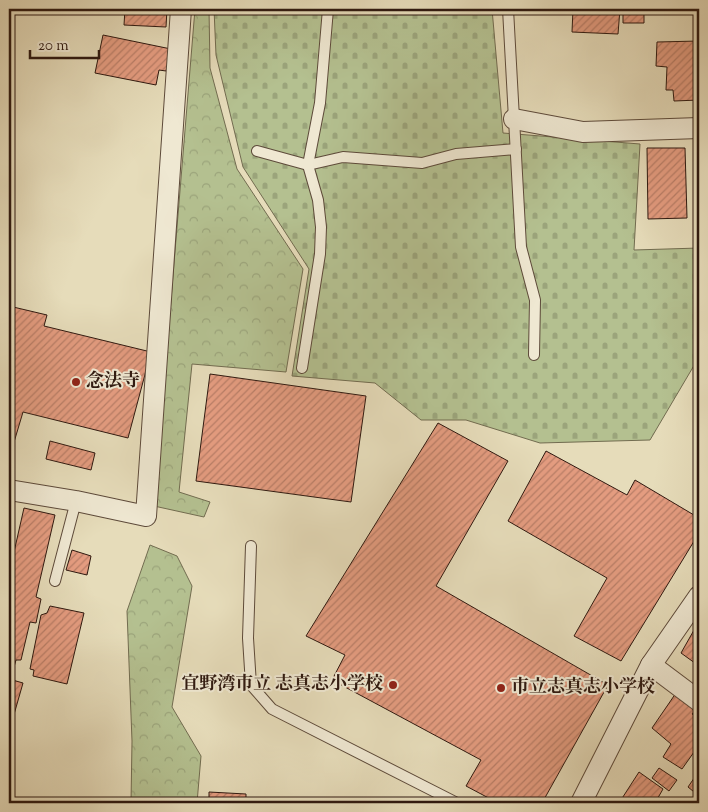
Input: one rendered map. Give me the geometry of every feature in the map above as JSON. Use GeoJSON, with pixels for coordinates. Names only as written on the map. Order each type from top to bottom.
{"type":"FeatureCollection","features":[{"type":"Feature","properties":{"kind":"street"},"geometry":{"type":"LineString","coordinates":[[9,490],[76,501],[146,516],[182,9]]}},
{"type":"Feature","properties":{"kind":"street"},"geometry":{"type":"LineString","coordinates":[[514,119],[583,132],[699,128]]}},
{"type":"Feature","properties":{"kind":"street"},"geometry":{"type":"LineString","coordinates":[[581,803],[651,665],[699,596]]}},
{"type":"Feature","properties":{"kind":"street"},"geometry":{"type":"LineString","coordinates":[[651,665],[699,701]]}},
{"type":"Feature","properties":{"kind":"lane"},"geometry":{"type":"LineString","coordinates":[[302,368],[320,254],[321,227],[318,200],[308,165],[320,103],[328,9]]}},
{"type":"Feature","properties":{"kind":"lane"},"geometry":{"type":"LineString","coordinates":[[508,9],[521,246],[535,300],[534,355]]}},
{"type":"Feature","properties":{"kind":"lane"},"geometry":{"type":"LineString","coordinates":[[257,151],[308,165],[343,157],[422,163],[456,154],[516,149]]}},
{"type":"Feature","properties":{"kind":"lane"},"geometry":{"type":"LineString","coordinates":[[55,581],[76,501]]}},
{"type":"Feature","properties":{"kind":"lane"},"geometry":{"type":"LineString","coordinates":[[252,546],[248,638],[251,685],[272,709],[457,803]]}},
{"type":"Feature","properties":{"kind":"green space"},"geometry":{"type":"Polygon","coordinates":[[[195,9],[209,9],[210,68],[237,169],[303,269],[286,372],[192,364],[179,492],[210,502],[204,517],[154,506],[195,9]]]}},
{"type":"Feature","properties":{"kind":"green space"},"geometry":{"type":"Polygon","coordinates":[[[214,9],[492,9],[503,133],[640,144],[634,250],[699,248],[699,357],[650,440],[540,443],[466,420],[421,420],[375,383],[292,376],[309,269],[243,167],[216,55],[214,9]]]}},
{"type":"Feature","properties":{"kind":"green space"},"geometry":{"type":"Polygon","coordinates":[[[150,545],[177,556],[192,586],[172,707],[201,756],[197,803],[131,803],[132,741],[127,611],[150,545]]]}},
{"type":"Feature","properties":{"kind":"building"},"geometry":{"type":"Polygon","coordinates":[[[125,9],[167,9],[166,27],[124,25],[125,9]]]}},
{"type":"Feature","properties":{"kind":"building"},"geometry":{"type":"Polygon","coordinates":[[[573,9],[620,9],[618,34],[572,32],[573,9]]]}},
{"type":"Feature","properties":{"kind":"building"},"geometry":{"type":"Polygon","coordinates":[[[623,9],[662,9],[662,12],[644,12],[644,23],[623,23],[623,9]]]}},
{"type":"Feature","properties":{"kind":"building"},"geometry":{"type":"Polygon","coordinates":[[[103,35],[171,49],[166,71],[159,70],[156,85],[95,73],[103,35]]]}},
{"type":"Feature","properties":{"kind":"building"},"geometry":{"type":"Polygon","coordinates":[[[699,41],[699,100],[674,101],[673,90],[666,90],[667,67],[656,66],[657,42],[699,41]]]}},
{"type":"Feature","properties":{"kind":"building"},"geometry":{"type":"Polygon","coordinates":[[[647,148],[685,148],[687,218],[648,219],[647,148]]]}},
{"type":"Feature","properties":{"kind":"building","name":"念法寺"},"geometry":{"type":"Polygon","coordinates":[[[9,306],[47,315],[44,326],[151,352],[128,438],[23,412],[9,459],[9,306]]]}},
{"type":"Feature","properties":{"kind":"building"},"geometry":{"type":"Polygon","coordinates":[[[210,374],[366,396],[351,502],[196,481],[210,374]]]}},
{"type":"Feature","properties":{"kind":"building"},"geometry":{"type":"Polygon","coordinates":[[[438,423],[508,461],[436,586],[608,685],[542,803],[498,803],[466,786],[481,760],[332,680],[345,655],[306,636],[438,423]]]}},
{"type":"Feature","properties":{"kind":"building"},"geometry":{"type":"Polygon","coordinates":[[[50,441],[95,453],[91,470],[46,459],[50,441]]]}},
{"type":"Feature","properties":{"kind":"building"},"geometry":{"type":"Polygon","coordinates":[[[546,451],[627,495],[635,480],[699,518],[699,533],[621,661],[574,636],[607,578],[508,521],[546,451]]]}},
{"type":"Feature","properties":{"kind":"building"},"geometry":{"type":"Polygon","coordinates":[[[24,508],[55,515],[36,597],[41,599],[36,623],[30,622],[21,660],[16,660],[14,667],[9,666],[9,574],[24,508]]]}},
{"type":"Feature","properties":{"kind":"building"},"geometry":{"type":"Polygon","coordinates":[[[72,550],[91,556],[87,575],[66,570],[72,550]]]}},
{"type":"Feature","properties":{"kind":"building"},"geometry":{"type":"Polygon","coordinates":[[[50,606],[84,613],[67,684],[33,676],[34,670],[30,669],[41,615],[47,613],[50,606]]]}},
{"type":"Feature","properties":{"kind":"building"},"geometry":{"type":"Polygon","coordinates":[[[699,624],[699,666],[681,653],[699,624]]]}},
{"type":"Feature","properties":{"kind":"building"},"geometry":{"type":"Polygon","coordinates":[[[9,679],[23,683],[11,725],[9,725],[9,679]]]}},
{"type":"Feature","properties":{"kind":"building"},"geometry":{"type":"Polygon","coordinates":[[[676,693],[697,708],[692,714],[699,719],[699,745],[682,769],[663,757],[671,744],[652,728],[676,693]]]}},
{"type":"Feature","properties":{"kind":"building"},"geometry":{"type":"Polygon","coordinates":[[[659,768],[677,780],[669,791],[652,778],[659,768]]]}},
{"type":"Feature","properties":{"kind":"building"},"geometry":{"type":"Polygon","coordinates":[[[699,771],[699,796],[688,787],[699,771]]]}},
{"type":"Feature","properties":{"kind":"building"},"geometry":{"type":"Polygon","coordinates":[[[639,772],[663,789],[655,803],[619,803],[639,772]]]}},
{"type":"Feature","properties":{"kind":"building"},"geometry":{"type":"Polygon","coordinates":[[[209,792],[246,794],[246,803],[209,803],[209,792]]]}},
{"type":"Feature","properties":{"kind":"place","name":"念法寺"},"geometry":{"type":"Point","coordinates":[76,382]}},
{"type":"Feature","properties":{"kind":"place","name":"宜野湾市立 志真志小学校"},"geometry":{"type":"Point","coordinates":[393,685]}},
{"type":"Feature","properties":{"kind":"place","name":"市立志真志小学校"},"geometry":{"type":"Point","coordinates":[501,688]}}]}
